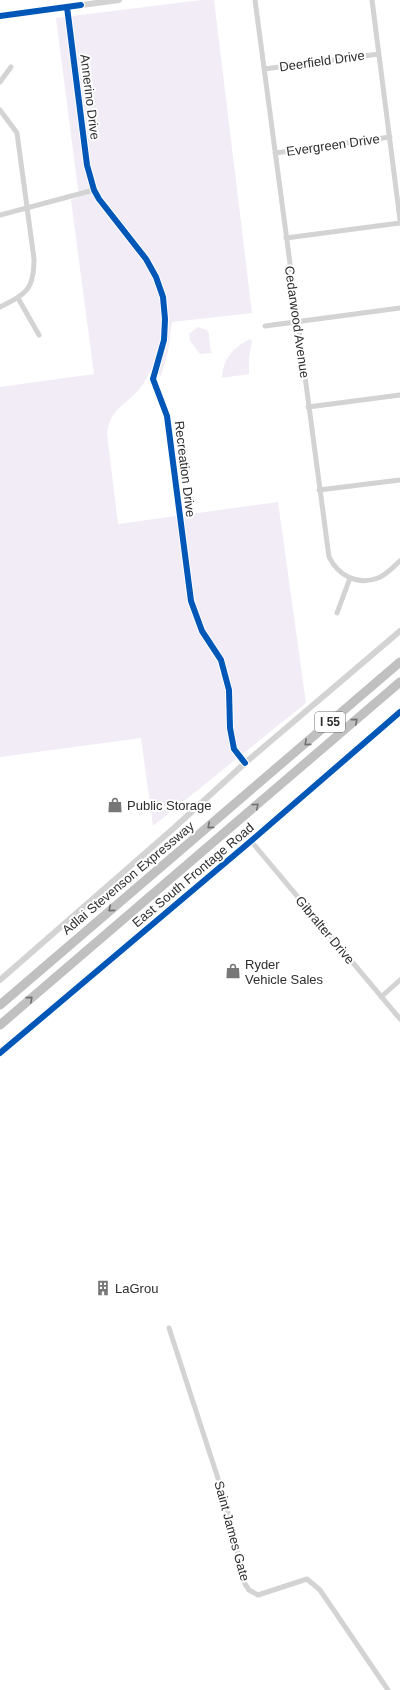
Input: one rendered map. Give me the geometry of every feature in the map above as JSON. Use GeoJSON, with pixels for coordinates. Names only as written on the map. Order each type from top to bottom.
{"type":"FeatureCollection","features":[{"type":"Feature","properties":{"kind":"highway","name":"Adlai Stevenson Expressway"},"geometry":{"type":"LineString","coordinates":[[0,1005],[400,662]]}},
{"type":"Feature","properties":{"kind":"highway","name":"I 55"},"geometry":{"type":"LineString","coordinates":[[0,1025],[400,682]]}},
{"type":"Feature","properties":{"kind":"street"},"geometry":{"type":"LineString","coordinates":[[0,16],[99,1],[119,0]]}},
{"type":"Feature","properties":{"kind":"street","name":"Cedarwood Avenue"},"geometry":{"type":"LineString","coordinates":[[255,0],[329,557],[338,571],[350,578]]}},
{"type":"Feature","properties":{"kind":"street"},"geometry":{"type":"LineString","coordinates":[[286,238],[400,221],[372,0]]}},
{"type":"Feature","properties":{"kind":"street","name":"Annerino Drive"},"geometry":{"type":"LineString","coordinates":[[67,7],[87,165],[94,190]]}},
{"type":"Feature","properties":{"kind":"street","name":"Deerfield Drive"},"geometry":{"type":"LineString","coordinates":[[264,69],[379,54]]}},
{"type":"Feature","properties":{"kind":"street"},"geometry":{"type":"LineString","coordinates":[[0,82],[11,67]]}},
{"type":"Feature","properties":{"kind":"street"},"geometry":{"type":"LineString","coordinates":[[0,110],[17,134],[34,259],[34,276],[27,291],[18,298],[0,307]]}},
{"type":"Feature","properties":{"kind":"street","name":"Evergreen Drive"},"geometry":{"type":"LineString","coordinates":[[275,153],[390,137]]}},
{"type":"Feature","properties":{"kind":"street"},"geometry":{"type":"LineString","coordinates":[[0,215],[94,190]]}},
{"type":"Feature","properties":{"kind":"street","name":"Recreation Drive"},"geometry":{"type":"LineString","coordinates":[[94,190],[99,199],[146,259],[156,277],[163,297],[166,319],[164,340],[154,379],[167,416],[191,601],[202,631],[221,660],[231,703],[230,728],[234,748],[244,763]]}},
{"type":"Feature","properties":{"kind":"street"},"geometry":{"type":"LineString","coordinates":[[18,298],[39,335]]}},
{"type":"Feature","properties":{"kind":"street"},"geometry":{"type":"LineString","coordinates":[[265,326],[400,308]]}},
{"type":"Feature","properties":{"kind":"street"},"geometry":{"type":"LineString","coordinates":[[308,407],[400,395]]}},
{"type":"Feature","properties":{"kind":"street"},"geometry":{"type":"LineString","coordinates":[[319,490],[400,480]]}},
{"type":"Feature","properties":{"kind":"street"},"geometry":{"type":"LineString","coordinates":[[337,613],[350,578],[360,580],[378,578],[400,561]]}},
{"type":"Feature","properties":{"kind":"street"},"geometry":{"type":"LineString","coordinates":[[0,980],[174,828],[244,763],[400,631]]}},
{"type":"Feature","properties":{"kind":"street","name":"East South Frontage Road"},"geometry":{"type":"LineString","coordinates":[[0,1053],[251,841],[400,712]]}},
{"type":"Feature","properties":{"kind":"street","name":"Gibralter Drive"},"geometry":{"type":"LineString","coordinates":[[251,841],[400,1019]]}},
{"type":"Feature","properties":{"kind":"street"},"geometry":{"type":"LineString","coordinates":[[381,997],[400,980]]}},
{"type":"Feature","properties":{"kind":"street","name":"Saint James Gate"},"geometry":{"type":"LineString","coordinates":[[169,1328],[225,1500],[245,1584],[249,1590],[258,1595],[307,1579],[320,1590],[388,1690]]}},
{"type":"Feature","properties":{"kind":"shaded area"},"geometry":{"type":"Polygon","coordinates":[[[202,0],[214,0],[252,313],[172,322],[168,352],[161,376],[151,370],[138,391],[116,411],[109,425],[107,434],[118,524],[278,502],[306,703],[153,826],[141,738],[0,757],[0,387],[94,374],[71,200],[79,197],[56,18],[202,0]]]}},
{"type":"Feature","properties":{"kind":"shaded area"},"geometry":{"type":"Polygon","coordinates":[[[198,327],[207,330],[212,353],[200,354],[190,341],[189,334],[198,327]]]}},
{"type":"Feature","properties":{"kind":"shaded area"},"geometry":{"type":"Polygon","coordinates":[[[250,339],[252,341],[249,358],[249,374],[222,378],[224,365],[230,354],[250,339]]]}},
{"type":"Feature","properties":{"kind":"cycle path"},"geometry":{"type":"LineString","coordinates":[[0,16],[81,5]]}},
{"type":"Feature","properties":{"kind":"cycle path"},"geometry":{"type":"LineString","coordinates":[[67,7],[87,165],[94,190],[99,199],[146,259],[156,277],[163,297],[165,319],[164,340],[153,379],[167,416],[191,601],[202,631],[221,660],[229,690],[230,728],[234,749],[245,763]]}},
{"type":"Feature","properties":{"kind":"cycle path"},"geometry":{"type":"LineString","coordinates":[[0,1053],[251,841],[400,712]]}},
{"type":"Feature","properties":{"kind":"place","name":"Public Storage"},"geometry":{"type":"Point","coordinates":[115,805]}},
{"type":"Feature","properties":{"kind":"place","name":"Ryder Vehicle Sales"},"geometry":{"type":"Point","coordinates":[233,971]}},
{"type":"Feature","properties":{"kind":"place","name":"LaGrou"},"geometry":{"type":"Point","coordinates":[103,1288]}}]}
